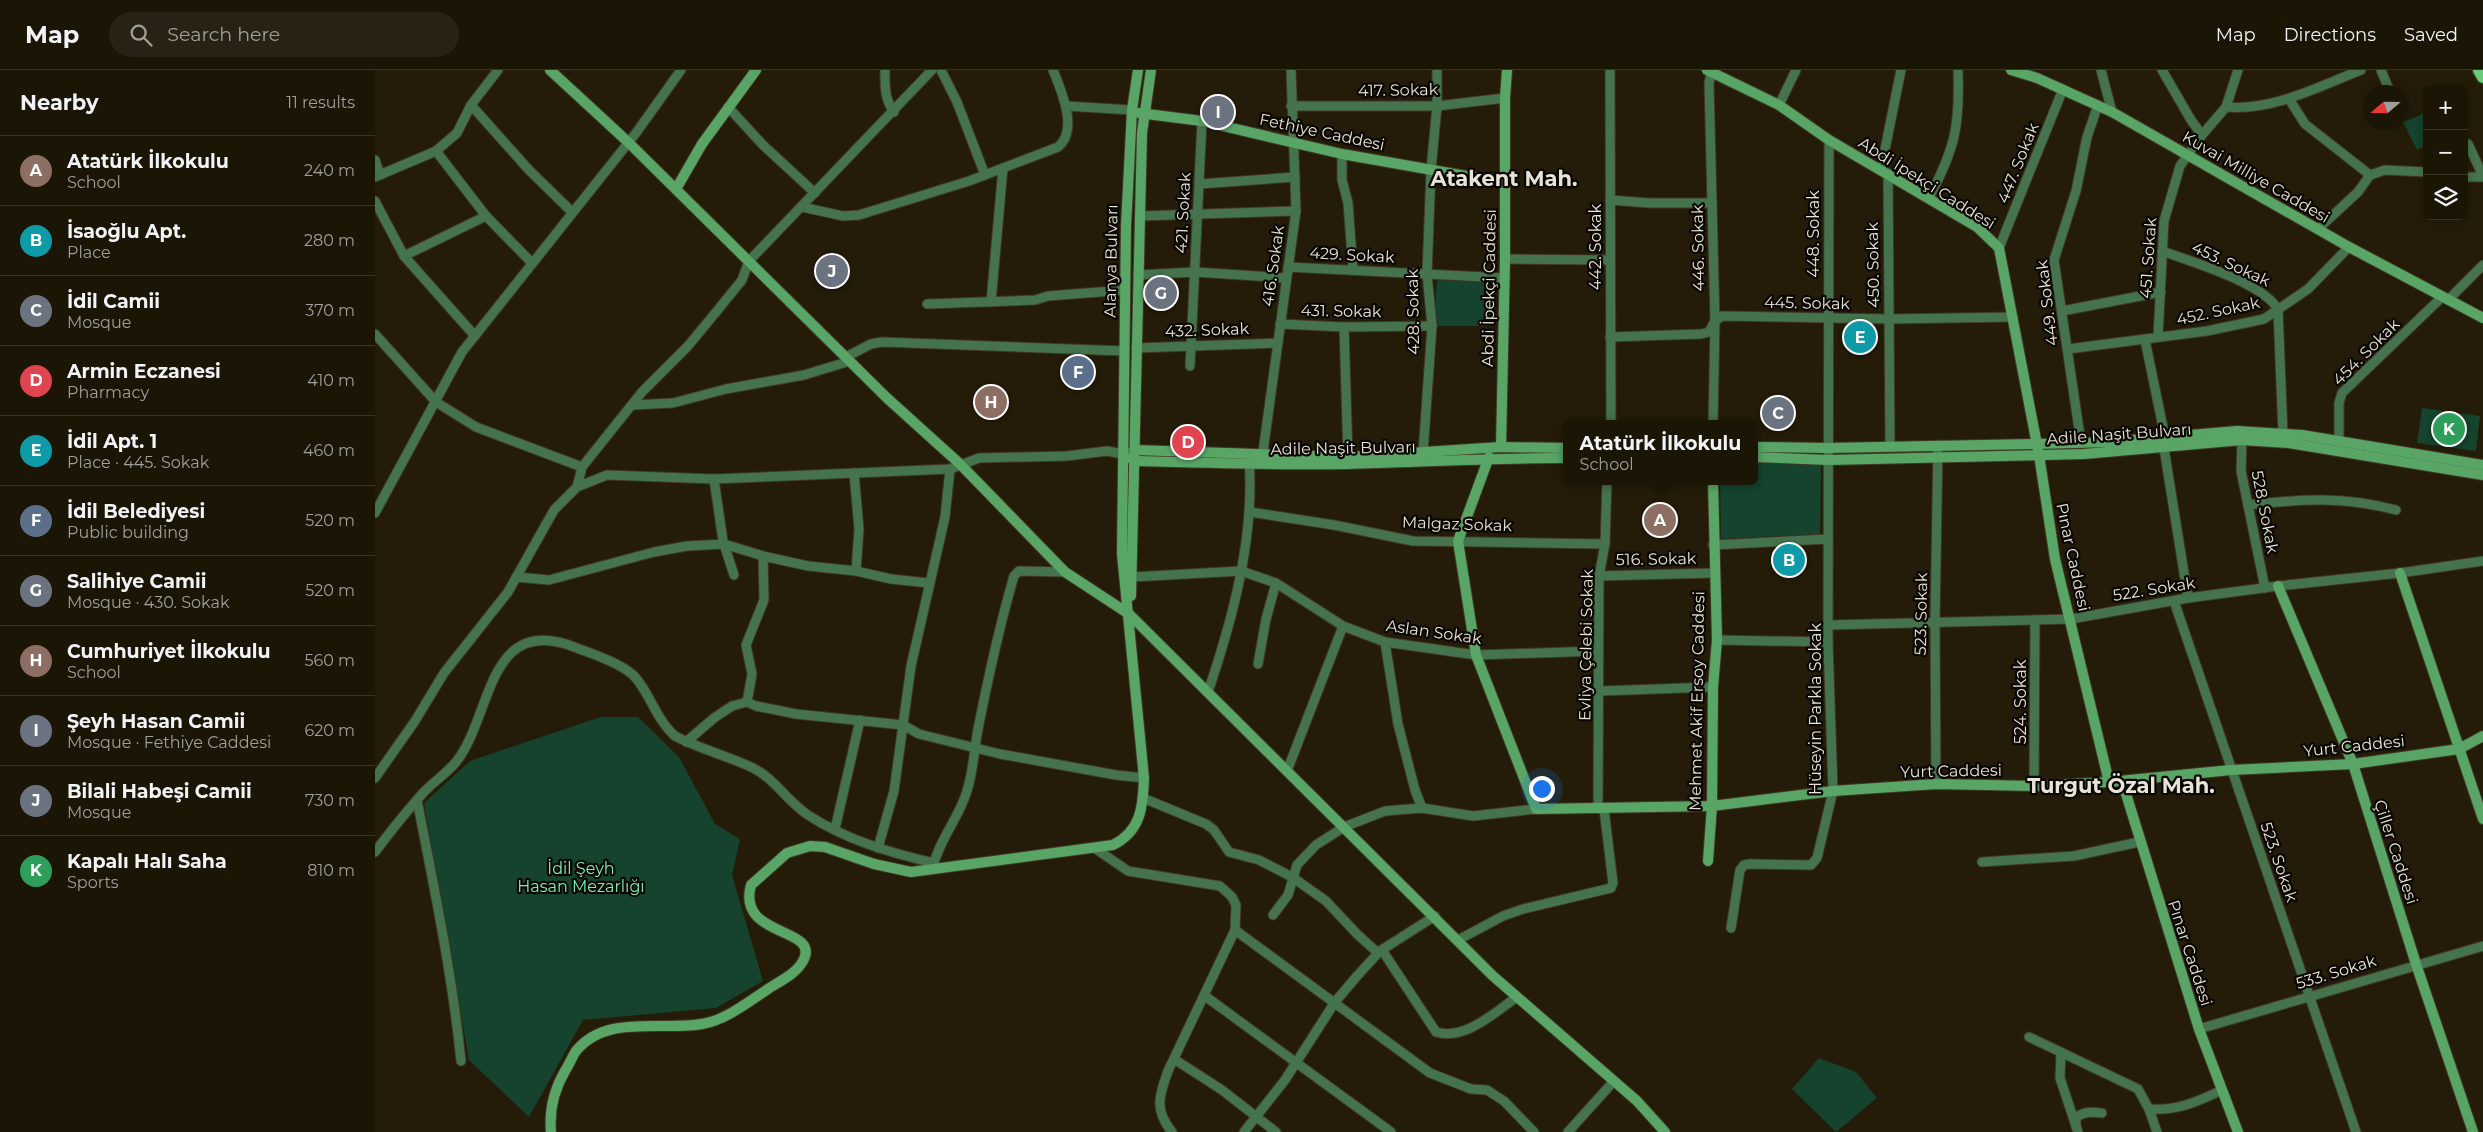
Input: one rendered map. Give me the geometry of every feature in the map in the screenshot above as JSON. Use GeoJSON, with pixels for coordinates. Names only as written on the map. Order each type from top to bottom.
{"type":"FeatureCollection","features":[{"type":"Feature","properties":{"kind":"main road"},"geometry":{"type":"LineString","coordinates":[[2479,70],[2483,77]]}},
{"type":"Feature","properties":{"kind":"street"},"geometry":{"type":"LineString","coordinates":[[375,160],[377,176],[436,151],[457,133],[471,105],[499,70]]}},
{"type":"Feature","properties":{"kind":"street"},"geometry":{"type":"LineString","coordinates":[[550,70],[628,142],[848,360],[960,464],[1065,572],[1129,614],[1435,916],[1493,976],[1637,1101],[1665,1132]]}},
{"type":"Feature","properties":{"kind":"street"},"geometry":{"type":"LineString","coordinates":[[375,513],[379,499],[436,402],[461,352],[628,142],[681,70]]}},
{"type":"Feature","properties":{"kind":"street"},"geometry":{"type":"LineString","coordinates":[[676,189],[702,144],[756,70]]}},
{"type":"Feature","properties":{"kind":"street"},"geometry":{"type":"LineString","coordinates":[[885,70],[885,93],[894,112]]}},
{"type":"Feature","properties":{"kind":"street"},"geometry":{"type":"LineString","coordinates":[[577,487],[582,468],[632,405],[687,346],[742,280],[749,261],[894,112],[932,70]]}},
{"type":"Feature","properties":{"kind":"street"},"geometry":{"type":"LineString","coordinates":[[941,70],[957,102],[985,175]]}},
{"type":"Feature","properties":{"kind":"street"},"geometry":{"type":"LineString","coordinates":[[802,207],[843,216],[859,216],[985,175],[1058,147],[1064,142],[1067,134],[1066,106],[1053,70]]}},
{"type":"Feature","properties":{"kind":"street","name":"Alanya Bulvarı"},"geometry":{"type":"LineString","coordinates":[[1129,614],[1122,554],[1125,290],[1132,110],[1138,70]]}},
{"type":"Feature","properties":{"kind":"street","name":"Alanya Bulvarı"},"geometry":{"type":"LineString","coordinates":[[1129,614],[1132,576],[1143,114],[1151,70]]}},
{"type":"Feature","properties":{"kind":"street","name":"416. Sokak"},"geometry":{"type":"LineString","coordinates":[[1262,460],[1296,211],[1291,70]]}},
{"type":"Feature","properties":{"kind":"street","name":"428. Sokak"},"geometry":{"type":"LineString","coordinates":[[1423,453],[1432,326],[1427,274],[1431,170],[1437,106],[1437,70]]}},
{"type":"Feature","properties":{"kind":"street","name":"Abdi İpekçi Caddesi"},"geometry":{"type":"LineString","coordinates":[[1501,447],[1506,183],[1505,98],[1507,70]]}},
{"type":"Feature","properties":{"kind":"street","name":"442. Sokak"},"geometry":{"type":"LineString","coordinates":[[1610,70],[1609,337],[1611,420]]}},
{"type":"Feature","properties":{"kind":"street"},"geometry":{"type":"LineString","coordinates":[[1779,105],[1796,70]]}},
{"type":"Feature","properties":{"kind":"street","name":"450. Sokak"},"geometry":{"type":"LineString","coordinates":[[1890,446],[1885,171],[1901,70]]}},
{"type":"Feature","properties":{"kind":"street"},"geometry":{"type":"LineString","coordinates":[[1929,198],[1946,167],[1955,137],[1959,110],[1958,70]]}},
{"type":"Feature","properties":{"kind":"street","name":"Kuvai Milliye Caddesi"},"geometry":{"type":"LineString","coordinates":[[2011,70],[2036,74],[2063,90],[2112,112],[2349,247],[2483,318]]}},
{"type":"Feature","properties":{"kind":"street"},"geometry":{"type":"LineString","coordinates":[[2101,70],[2112,112]]}},
{"type":"Feature","properties":{"kind":"street"},"geometry":{"type":"LineString","coordinates":[[2162,70],[2191,120],[2202,134]]}},
{"type":"Feature","properties":{"kind":"street"},"geometry":{"type":"LineString","coordinates":[[2238,70],[2226,107],[2253,108],[2289,99],[2361,70]]}},
{"type":"Feature","properties":{"kind":"street"},"geometry":{"type":"LineString","coordinates":[[2381,70],[2387,85]]}},
{"type":"Feature","properties":{"kind":"street","name":"Abdi İpekçi Caddesi"},"geometry":{"type":"LineString","coordinates":[[1710,71],[1779,105],[1829,140],[1885,171],[1977,227],[1999,248],[2039,455]]}},
{"type":"Feature","properties":{"kind":"street","name":"446. Sokak"},"geometry":{"type":"LineString","coordinates":[[1710,71],[1715,320],[1713,420]]}},
{"type":"Feature","properties":{"kind":"street","name":"447. Sokak"},"geometry":{"type":"LineString","coordinates":[[1999,248],[2063,90]]}},
{"type":"Feature","properties":{"kind":"street","name":"417. Sokak"},"geometry":{"type":"LineString","coordinates":[[1291,106],[1437,106],[1505,98]]}},
{"type":"Feature","properties":{"kind":"street"},"geometry":{"type":"LineString","coordinates":[[2289,99],[2305,124],[2370,175]]}},
{"type":"Feature","properties":{"kind":"street"},"geometry":{"type":"LineString","coordinates":[[471,105],[529,170],[572,212]]}},
{"type":"Feature","properties":{"kind":"street","name":"449. Sokak"},"geometry":{"type":"LineString","coordinates":[[2081,443],[2054,260],[2076,191],[2087,137],[2098,105]]}},
{"type":"Feature","properties":{"kind":"street"},"geometry":{"type":"LineString","coordinates":[[1066,106],[1132,110]]}},
{"type":"Feature","properties":{"kind":"street"},"geometry":{"type":"LineString","coordinates":[[728,107],[763,145],[815,193]]}},
{"type":"Feature","properties":{"kind":"street","name":"451. Sokak"},"geometry":{"type":"LineString","coordinates":[[2158,337],[2164,221],[2180,166],[2202,134],[2226,107]]}},
{"type":"Feature","properties":{"kind":"street","name":"Fethiye Caddesi"},"geometry":{"type":"LineString","coordinates":[[1132,110],[1143,114],[1202,121],[1342,154],[1506,183]]}},
{"type":"Feature","properties":{"kind":"street","name":"421. Sokak"},"geometry":{"type":"LineString","coordinates":[[1190,366],[1199,213],[1202,121]]}},
{"type":"Feature","properties":{"kind":"street","name":"448. Sokak"},"geometry":{"type":"LineString","coordinates":[[1828,448],[1829,140]]}},
{"type":"Feature","properties":{"kind":"street"},"geometry":{"type":"LineString","coordinates":[[2468,177],[2483,176],[2469,144]]}},
{"type":"Feature","properties":{"kind":"street"},"geometry":{"type":"LineString","coordinates":[[436,151],[485,216],[532,263]]}},
{"type":"Feature","properties":{"kind":"street"},"geometry":{"type":"LineString","coordinates":[[1342,154],[1342,180],[1348,203],[1353,270]]}},
{"type":"Feature","properties":{"kind":"street"},"geometry":{"type":"LineString","coordinates":[[991,302],[1003,168]]}},
{"type":"Feature","properties":{"kind":"street"},"geometry":{"type":"LineString","coordinates":[[2318,229],[2358,192],[2370,175],[2385,170],[2423,172]]}},
{"type":"Feature","properties":{"kind":"street"},"geometry":{"type":"LineString","coordinates":[[1200,184],[1295,177]]}},
{"type":"Feature","properties":{"kind":"street"},"geometry":{"type":"LineString","coordinates":[[1610,200],[1649,203],[1712,203]]}},
{"type":"Feature","properties":{"kind":"street"},"geometry":{"type":"LineString","coordinates":[[375,201],[404,256],[475,336]]}},
{"type":"Feature","properties":{"kind":"street"},"geometry":{"type":"LineString","coordinates":[[1140,216],[1296,211]]}},
{"type":"Feature","properties":{"kind":"street"},"geometry":{"type":"LineString","coordinates":[[404,256],[485,216]]}},
{"type":"Feature","properties":{"kind":"street","name":"452. Sokak"},"geometry":{"type":"LineString","coordinates":[[2067,349],[2145,340],[2246,324],[2264,319],[2308,289],[2349,247]]}},
{"type":"Feature","properties":{"kind":"street","name":"453. Sokak"},"geometry":{"type":"LineString","coordinates":[[2162,251],[2255,288],[2275,302],[2278,310],[2283,434]]}},
{"type":"Feature","properties":{"kind":"street"},"geometry":{"type":"LineString","coordinates":[[1505,259],[1610,260]]}},
{"type":"Feature","properties":{"kind":"street","name":"454. Sokak"},"geometry":{"type":"LineString","coordinates":[[2339,440],[2339,403],[2343,393],[2483,264]]}},
{"type":"Feature","properties":{"kind":"street","name":"429. Sokak"},"geometry":{"type":"LineString","coordinates":[[1288,267],[1504,278]]}},
{"type":"Feature","properties":{"kind":"street"},"geometry":{"type":"LineString","coordinates":[[1138,275],[1195,272],[1286,278]]}},
{"type":"Feature","properties":{"kind":"street"},"geometry":{"type":"LineString","coordinates":[[927,304],[1035,300],[1048,296],[1125,290]]}},
{"type":"Feature","properties":{"kind":"street"},"geometry":{"type":"LineString","coordinates":[[2062,311],[2161,292]]}},
{"type":"Feature","properties":{"kind":"street","name":"445. Sokak"},"geometry":{"type":"LineString","coordinates":[[1715,320],[1722,316],[1828,317],[1889,320],[2013,317]]}},
{"type":"Feature","properties":{"kind":"street"},"geometry":{"type":"LineString","coordinates":[[1609,337],[1701,334],[1709,332],[1715,320]]}},
{"type":"Feature","properties":{"kind":"street","name":"431. Sokak"},"geometry":{"type":"LineString","coordinates":[[1280,324],[1344,327],[1432,326]]}},
{"type":"Feature","properties":{"kind":"street"},"geometry":{"type":"LineString","coordinates":[[1344,327],[1348,457]]}},
{"type":"Feature","properties":{"kind":"street"},"geometry":{"type":"LineString","coordinates":[[375,334],[436,402],[476,427],[582,468]]}},
{"type":"Feature","properties":{"kind":"street"},"geometry":{"type":"LineString","coordinates":[[2145,340],[2165,437]]}},
{"type":"Feature","properties":{"kind":"street"},"geometry":{"type":"LineString","coordinates":[[632,405],[673,404],[727,389],[804,375],[848,360],[871,344],[882,342],[1124,351]]}},
{"type":"Feature","properties":{"kind":"street","name":"432. Sokak"},"geometry":{"type":"LineString","coordinates":[[1136,348],[1191,344],[1278,343]]}},
{"type":"Feature","properties":{"kind":"street","name":"Adile Naşit Bulvarı"},"geometry":{"type":"LineString","coordinates":[[1758,447],[1828,448],[2081,443],[2237,431],[2339,440],[2483,465]]}},
{"type":"Feature","properties":{"kind":"street","name":"Adile Naşit Bulvarı"},"geometry":{"type":"LineString","coordinates":[[1758,456],[1829,460],[2039,455],[2164,448],[2241,440],[2289,443],[2483,475]]}},
{"type":"Feature","properties":{"kind":"street","name":"528. Sokak"},"geometry":{"type":"LineString","coordinates":[[2241,440],[2241,471],[2265,588]]}},
{"type":"Feature","properties":{"kind":"street","name":"523. Sokak"},"geometry":{"type":"LineString","coordinates":[[1936,784],[1935,622],[1938,445]]}},
{"type":"Feature","properties":{"kind":"street","name":"Adile Naşit Bulvarı"},"geometry":{"type":"LineString","coordinates":[[1123,454],[1250,464],[1262,460],[1423,453],[1501,447],[1563,448]]}},
{"type":"Feature","properties":{"kind":"street","name":"Hüseyin Parkla Sokak"},"geometry":{"type":"LineString","coordinates":[[1731,928],[1740,870],[1744,865],[1750,864],[1811,864],[1817,858],[1833,791],[1828,642],[1828,448]]}},
{"type":"Feature","properties":{"kind":"street"},"geometry":{"type":"LineString","coordinates":[[2164,448],[2188,598]]}},
{"type":"Feature","properties":{"kind":"street"},"geometry":{"type":"LineString","coordinates":[[375,778],[415,721],[444,673],[508,592],[554,510],[577,487],[607,475],[714,479],[949,469],[979,458],[1067,456],[1107,451],[1123,454]]}},
{"type":"Feature","properties":{"kind":"street"},"geometry":{"type":"LineString","coordinates":[[1208,692],[1225,642],[1241,571],[1250,512],[1252,476],[1249,454]]}},
{"type":"Feature","properties":{"kind":"street","name":"Adile Naşit Bulvarı"},"geometry":{"type":"LineString","coordinates":[[1135,455],[1249,454],[1262,460],[1417,462],[1489,458],[1563,458]]}},
{"type":"Feature","properties":{"kind":"street","name":"Pınar Caddesi"},"geometry":{"type":"LineString","coordinates":[[2039,455],[2055,559],[2109,782]]}},
{"type":"Feature","properties":{"kind":"street"},"geometry":{"type":"LineString","coordinates":[[1273,915],[1288,895],[1297,865],[1316,846],[1344,827],[1385,811],[1422,808],[1473,816],[1536,809],[1475,655],[1457,541],[1489,458]]}},
{"type":"Feature","properties":{"kind":"street"},"geometry":{"type":"LineString","coordinates":[[878,848],[894,791],[911,666],[945,517],[949,469]]}},
{"type":"Feature","properties":{"kind":"street"},"geometry":{"type":"LineString","coordinates":[[854,473],[859,529],[856,570]]}},
{"type":"Feature","properties":{"kind":"street"},"geometry":{"type":"LineString","coordinates":[[714,479],[724,544],[734,575]]}},
{"type":"Feature","properties":{"kind":"street","name":"Evliya Çelebi Sokak"},"geometry":{"type":"LineString","coordinates":[[1458,940],[1503,916],[1611,888],[1613,883],[1601,809],[1598,651],[1599,576],[1605,544],[1607,485]]}},
{"type":"Feature","properties":{"kind":"street","name":"Mehmet Akif Ersoy Caddesi"},"geometry":{"type":"LineString","coordinates":[[1707,861],[1712,806],[1713,687],[1717,640],[1713,573],[1713,485]]}},
{"type":"Feature","properties":{"kind":"street"},"geometry":{"type":"LineString","coordinates":[[2248,506],[2305,499],[2365,502],[2396,510]]}},
{"type":"Feature","properties":{"kind":"street","name":"Malgaz Sokak"},"geometry":{"type":"LineString","coordinates":[[1250,512],[1334,524],[1413,541],[1605,544]]}},
{"type":"Feature","properties":{"kind":"street"},"geometry":{"type":"LineString","coordinates":[[1713,545],[1828,539]]}},
{"type":"Feature","properties":{"kind":"street"},"geometry":{"type":"LineString","coordinates":[[516,577],[557,579],[654,552],[687,546],[724,544],[763,556],[808,566],[856,570],[891,579],[929,583]]}},
{"type":"Feature","properties":{"kind":"street"},"geometry":{"type":"LineString","coordinates":[[747,702],[752,674],[746,645],[764,600],[763,556]]}},
{"type":"Feature","properties":{"kind":"street","name":"522. Sokak"},"geometry":{"type":"LineString","coordinates":[[1829,625],[2071,619],[2188,598],[2400,573],[2483,561]]}},
{"type":"Feature","properties":{"kind":"street"},"geometry":{"type":"LineString","coordinates":[[933,866],[948,829],[967,793],[974,764],[974,748],[1014,576],[1019,571],[1065,572]]}},
{"type":"Feature","properties":{"kind":"street","name":"Aslan Sokak"},"geometry":{"type":"LineString","coordinates":[[1132,576],[1241,571],[1276,583],[1343,626],[1385,642],[1475,655],[1598,651]]}},
{"type":"Feature","properties":{"kind":"street","name":"516. Sokak"},"geometry":{"type":"LineString","coordinates":[[1599,576],[1713,573]]}},
{"type":"Feature","properties":{"kind":"street"},"geometry":{"type":"LineString","coordinates":[[2400,573],[2483,819]]}},
{"type":"Feature","properties":{"kind":"street"},"geometry":{"type":"LineString","coordinates":[[1259,664],[1266,619],[1276,583]]}},
{"type":"Feature","properties":{"kind":"street","name":"Çiller Caddesi"},"geometry":{"type":"LineString","coordinates":[[2277,586],[2353,764],[2416,964],[2473,1132]]}},
{"type":"Feature","properties":{"kind":"street","name":"523. Sokak"},"geometry":{"type":"LineString","coordinates":[[2174,601],[2356,1132]]}},
{"type":"Feature","properties":{"kind":"street"},"geometry":{"type":"LineString","coordinates":[[551,1132],[550,1122],[555,1089],[576,1052],[598,1033],[619,1028],[703,1024],[729,1014],[795,971],[804,960],[805,950],[802,944],[795,936],[757,919],[749,892],[751,885],[787,853],[810,846],[825,847],[892,869],[911,872],[933,866],[1096,849],[1113,845],[1132,832],[1139,821],[1144,778],[1129,614]]}},
{"type":"Feature","properties":{"kind":"street","name":"524. Sokak"},"geometry":{"type":"LineString","coordinates":[[2034,786],[2035,620]]}},
{"type":"Feature","properties":{"kind":"street"},"geometry":{"type":"LineString","coordinates":[[1287,771],[1343,626]]}},
{"type":"Feature","properties":{"kind":"street"},"geometry":{"type":"LineString","coordinates":[[1717,640],[1828,642]]}},
{"type":"Feature","properties":{"kind":"street"},"geometry":{"type":"LineString","coordinates":[[375,852],[417,800],[456,762],[467,745],[492,680],[501,664],[511,652],[535,641],[564,643],[609,661],[633,675],[665,728],[686,742],[754,768],[770,779],[808,815],[835,829],[878,848],[933,866]]}},
{"type":"Feature","properties":{"kind":"street"},"geometry":{"type":"LineString","coordinates":[[1385,642],[1398,724],[1415,790],[1422,808]]}},
{"type":"Feature","properties":{"kind":"street"},"geometry":{"type":"LineString","coordinates":[[1599,691],[1713,687]]}},
{"type":"Feature","properties":{"kind":"street"},"geometry":{"type":"LineString","coordinates":[[686,742],[713,718],[732,706],[747,702],[755,706],[796,714],[903,725],[919,734],[974,748],[1116,775],[1144,778]]}},
{"type":"Feature","properties":{"kind":"street"},"geometry":{"type":"LineString","coordinates":[[835,829],[860,720]]}},
{"type":"Feature","properties":{"kind":"street","name":"Yurt Caddesi"},"geometry":{"type":"LineString","coordinates":[[1536,809],[1712,806],[1833,791],[1936,784],[2034,786],[2122,781],[2231,770],[2353,764],[2459,749],[2483,736]]}},
{"type":"Feature","properties":{"kind":"street","name":"Pınar Caddesi"},"geometry":{"type":"LineString","coordinates":[[2122,781],[2139,842],[2199,1029],[2238,1132]]}},
{"type":"Feature","properties":{"kind":"street"},"geometry":{"type":"LineString","coordinates":[[1143,798],[1206,824],[1213,830],[1229,852],[1259,860],[1292,877],[1326,901],[1357,934],[1380,951],[1435,1032],[1443,1034],[1456,1033],[1475,1026],[1517,997]]}},
{"type":"Feature","properties":{"kind":"street"},"geometry":{"type":"LineString","coordinates":[[417,800],[436,896],[456,1017],[461,1061]]}},
{"type":"Feature","properties":{"kind":"street"},"geometry":{"type":"LineString","coordinates":[[1982,862],[2073,856],[2139,842]]}},
{"type":"Feature","properties":{"kind":"street"},"geometry":{"type":"LineString","coordinates":[[1096,849],[1128,871],[1220,886],[1232,896],[1236,905],[1235,930],[1174,1059],[1160,1094],[1159,1105],[1162,1120],[1172,1132]]}},
{"type":"Feature","properties":{"kind":"street"},"geometry":{"type":"LineString","coordinates":[[1244,1132],[1295,1063],[1335,1002],[1380,951],[1435,916]]}},
{"type":"Feature","properties":{"kind":"street"},"geometry":{"type":"LineString","coordinates":[[1235,930],[1430,1073],[1471,1089],[1487,1090],[1503,1102],[1534,1132]]}},
{"type":"Feature","properties":{"kind":"street","name":"533. Sokak"},"geometry":{"type":"LineString","coordinates":[[2199,1029],[2416,964],[2483,946]]}},
{"type":"Feature","properties":{"kind":"street"},"geometry":{"type":"LineString","coordinates":[[1205,996],[1391,1132]]}},
{"type":"Feature","properties":{"kind":"street"},"geometry":{"type":"LineString","coordinates":[[2029,1037],[2138,1088],[2149,1109],[2157,1132]]}},
{"type":"Feature","properties":{"kind":"street"},"geometry":{"type":"LineString","coordinates":[[2061,1052],[2059,1078],[2077,1130]]}},
{"type":"Feature","properties":{"kind":"street"},"geometry":{"type":"LineString","coordinates":[[1174,1059],[1222,1090],[1276,1132]]}},
{"type":"Feature","properties":{"kind":"street"},"geometry":{"type":"LineString","coordinates":[[1568,1132],[1613,1081]]}},
{"type":"Feature","properties":{"kind":"street"},"geometry":{"type":"LineString","coordinates":[[2149,1109],[2183,1108],[2222,1090]]}},
{"type":"Feature","properties":{"kind":"street"},"geometry":{"type":"LineString","coordinates":[[2077,1130],[2076,1118],[2080,1114],[2103,1113]]}},
{"type":"Feature","properties":{"kind":"green space"},"geometry":{"type":"Polygon","coordinates":[[[2423,114],[2423,147],[2417,150],[2407,130],[2408,120],[2423,114]]]}},
{"type":"Feature","properties":{"kind":"green space"},"geometry":{"type":"Polygon","coordinates":[[[1437,280],[1486,282],[1491,288],[1490,326],[1434,326],[1437,280]]]}},
{"type":"Feature","properties":{"kind":"green space"},"geometry":{"type":"Polygon","coordinates":[[[2422,408],[2480,416],[2476,451],[2417,443],[2422,408]]]}},
{"type":"Feature","properties":{"kind":"green space"},"geometry":{"type":"Polygon","coordinates":[[[1821,462],[1820,534],[1721,539],[1720,485],[1758,485],[1758,463],[1821,462]]]}},
{"type":"Feature","properties":{"kind":"green space","name":"İdil Şeyh Hasan Mezarlığı"},"geometry":{"type":"Polygon","coordinates":[[[601,717],[638,717],[679,757],[715,824],[740,839],[732,875],[763,981],[716,1008],[583,1020],[529,1117],[469,1060],[424,803],[470,761],[601,717]]]}},
{"type":"Feature","properties":{"kind":"green space"},"geometry":{"type":"Polygon","coordinates":[[[1819,1058],[1856,1072],[1877,1098],[1836,1132],[1792,1089],[1819,1058]]]}},
{"type":"Feature","properties":{"kind":"place","name":"Şeyh Hasan Camii"},"geometry":{"type":"Point","coordinates":[1218,112]}},
{"type":"Feature","properties":{"kind":"place","name":"Bilali Habeşi Camii"},"geometry":{"type":"Point","coordinates":[832,271]}},
{"type":"Feature","properties":{"kind":"place","name":"Salihiye Camii"},"geometry":{"type":"Point","coordinates":[1161,293]}},
{"type":"Feature","properties":{"kind":"place","name":"İdil Apt. 1"},"geometry":{"type":"Point","coordinates":[1860,337]}},
{"type":"Feature","properties":{"kind":"place","name":"İdil Belediyesi"},"geometry":{"type":"Point","coordinates":[1078,372]}},
{"type":"Feature","properties":{"kind":"place","name":"Cumhuriyet İlkokulu"},"geometry":{"type":"Point","coordinates":[991,402]}},
{"type":"Feature","properties":{"kind":"place","name":"İdil Camii"},"geometry":{"type":"Point","coordinates":[1778,413]}},
{"type":"Feature","properties":{"kind":"place","name":"Kapalı Halı Saha"},"geometry":{"type":"Point","coordinates":[2449,429]}},
{"type":"Feature","properties":{"kind":"place","name":"Armin Eczanesi"},"geometry":{"type":"Point","coordinates":[1188,442]}},
{"type":"Feature","properties":{"kind":"place","name":"Atatürk İlkokulu"},"geometry":{"type":"Point","coordinates":[1660,520]}},
{"type":"Feature","properties":{"kind":"place","name":"İsaoğlu Apt."},"geometry":{"type":"Point","coordinates":[1789,560]}},
{"type":"Feature","properties":{"kind":"district","name":"Atakent Mah."},"geometry":{"type":"Point","coordinates":[1504,178]}},
{"type":"Feature","properties":{"kind":"district","name":"Turgut Özal Mah."},"geometry":{"type":"Point","coordinates":[2121,785]}}]}
